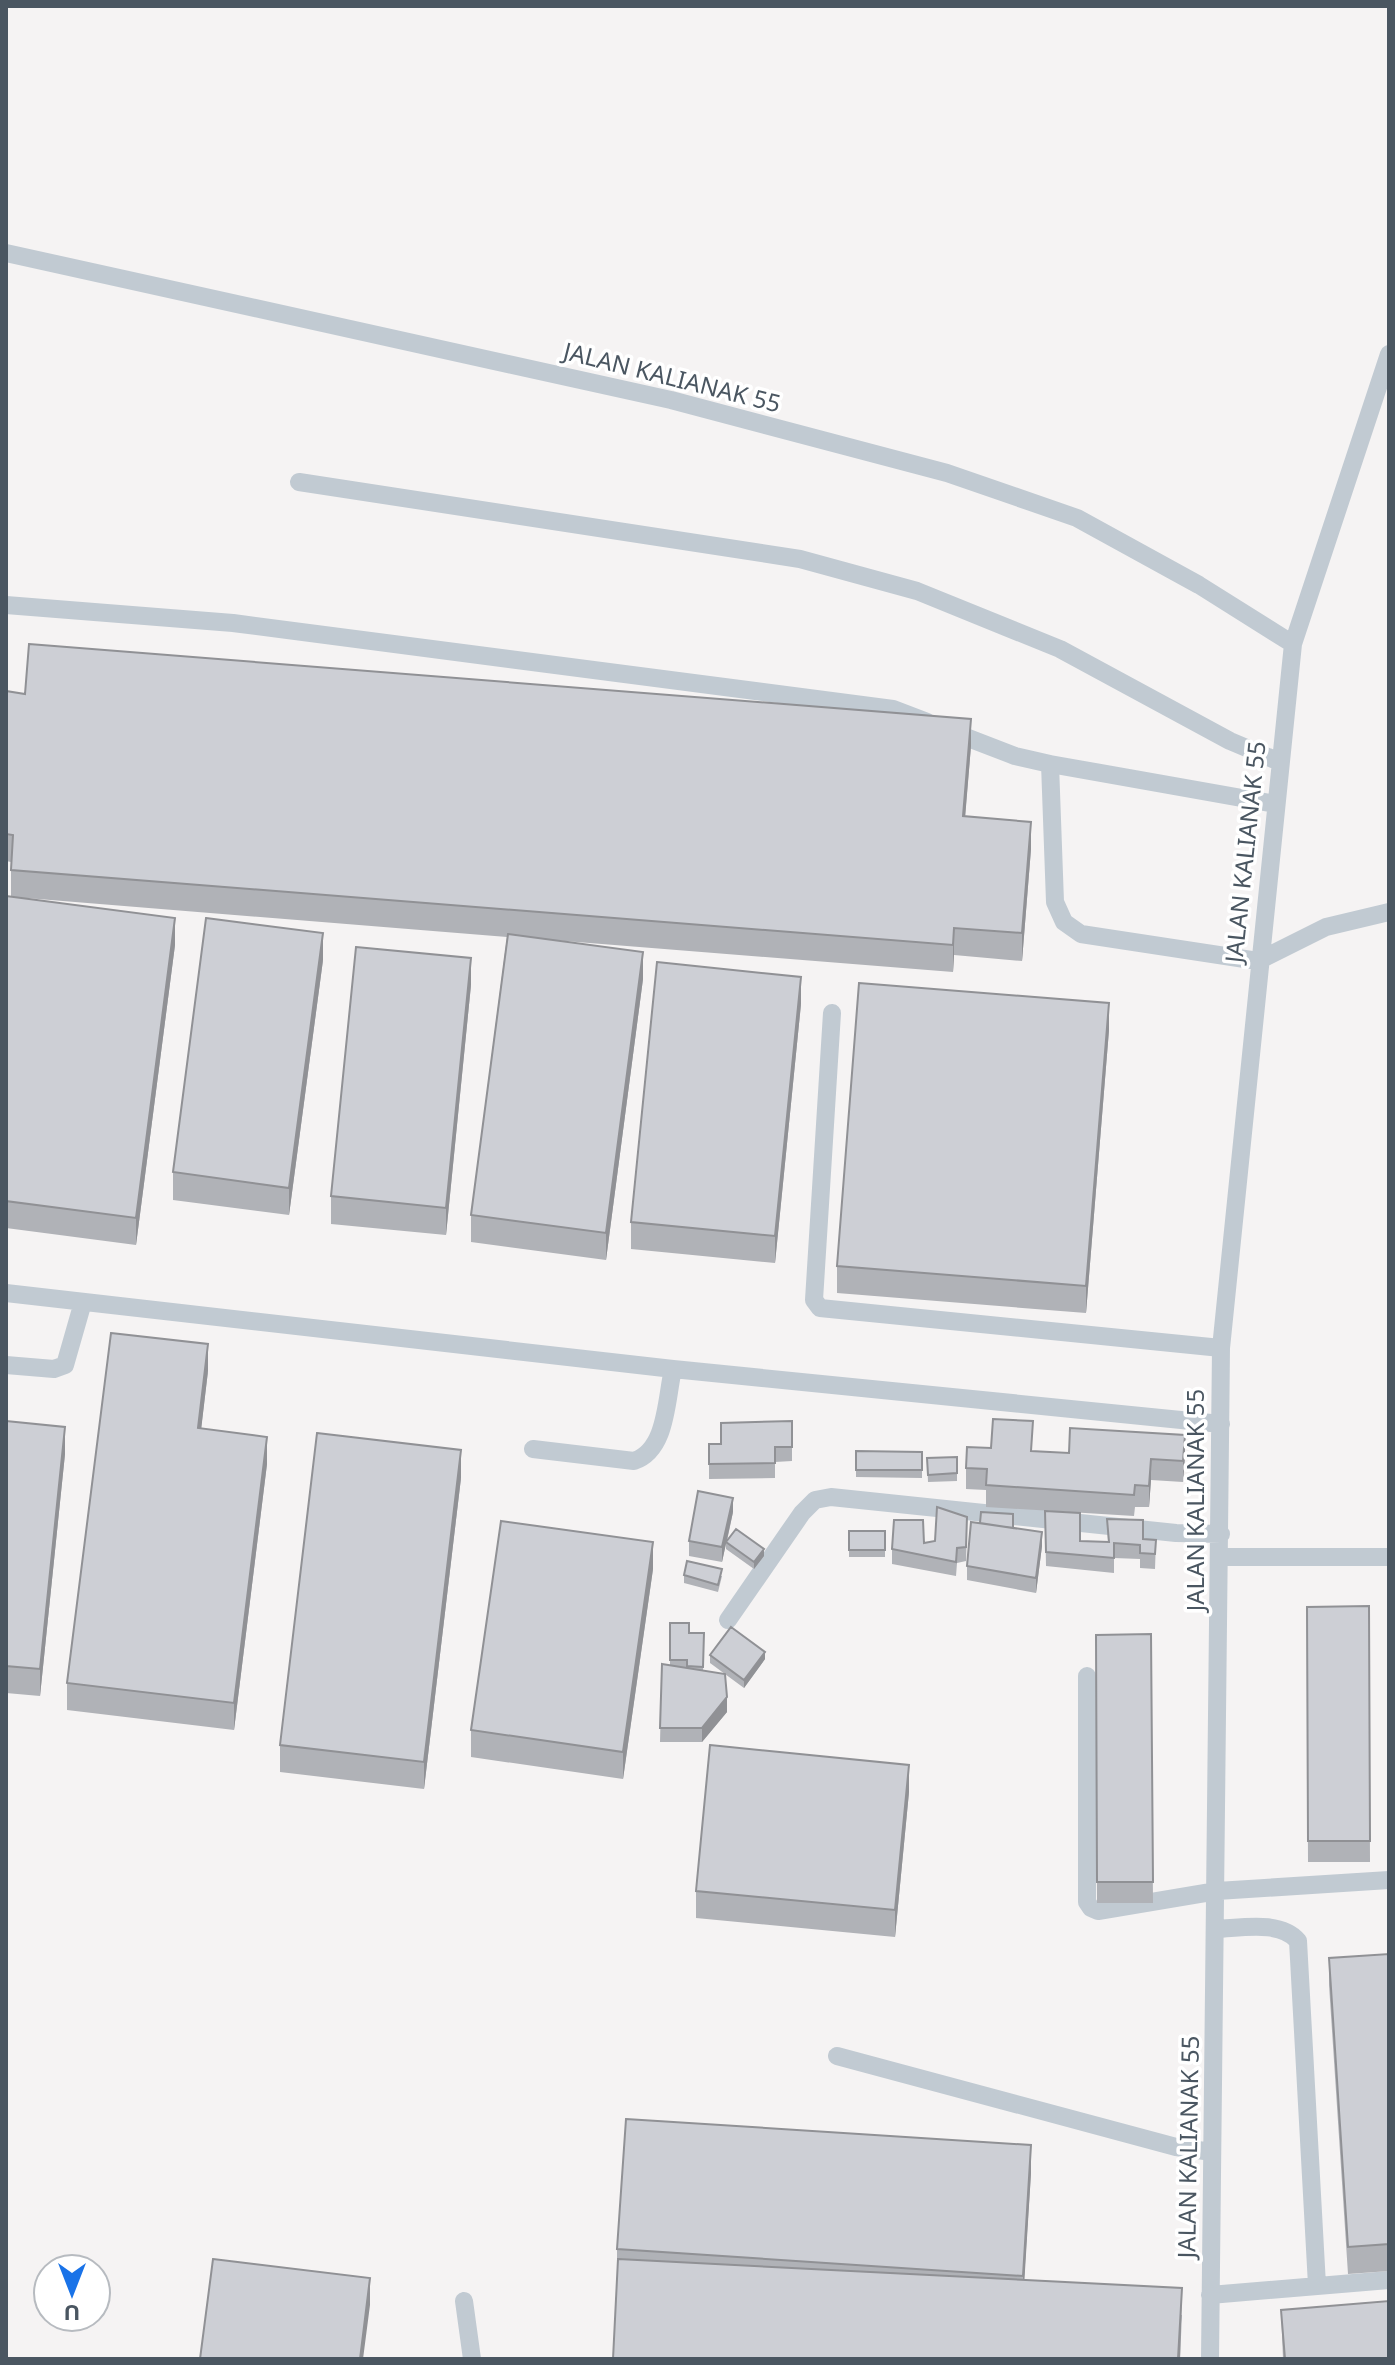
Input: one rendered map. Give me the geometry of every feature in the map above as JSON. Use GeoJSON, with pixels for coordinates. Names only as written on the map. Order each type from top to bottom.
{"type":"FeatureCollection","features":[{"type":"Feature","properties":{"kind":"lane","name":"JALAN KALIANAK 55"},"geometry":{"type":"LineString","coordinates":[[6,253],[671,400],[947,473],[1077,518],[1199,585],[1293,644]]}},
{"type":"Feature","properties":{"kind":"lane","name":"JALAN KALIANAK 55"},"geometry":{"type":"LineString","coordinates":[[1210,2359],[1221,1348],[1258,961],[1293,644],[1389,354]]}},
{"type":"Feature","properties":{"kind":"lane"},"geometry":{"type":"LineString","coordinates":[[299,482],[800,559],[917,591],[1060,649],[1230,741],[1280,762]]}},
{"type":"Feature","properties":{"kind":"lane"},"geometry":{"type":"LineString","coordinates":[[6,605],[233,623],[893,709],[1015,756],[1275,804]]}},
{"type":"Feature","properties":{"kind":"lane"},"geometry":{"type":"LineString","coordinates":[[1050,764],[1055,902],[1064,922],[1081,934],[1258,961],[1326,927],[1389,912]]}},
{"type":"Feature","properties":{"kind":"lane"},"geometry":{"type":"LineString","coordinates":[[832,1013],[814,1300],[820,1308],[1221,1348]]}},
{"type":"Feature","properties":{"kind":"lane"},"geometry":{"type":"LineString","coordinates":[[6,1293],[673,1369],[1221,1424]]}},
{"type":"Feature","properties":{"kind":"lane"},"geometry":{"type":"LineString","coordinates":[[6,1365],[54,1369],[65,1365],[83,1302]]}},
{"type":"Feature","properties":{"kind":"lane"},"geometry":{"type":"LineString","coordinates":[[533,1449],[634,1461],[647,1457],[657,1444],[673,1369]]}},
{"type":"Feature","properties":{"kind":"lane"},"geometry":{"type":"LineString","coordinates":[[728,1620],[802,1513],[815,1500],[831,1497],[1176,1533],[1221,1534]]}},
{"type":"Feature","properties":{"kind":"lane"},"geometry":{"type":"LineString","coordinates":[[1220,1557],[1389,1557]]}},
{"type":"Feature","properties":{"kind":"lane"},"geometry":{"type":"LineString","coordinates":[[1087,1676],[1087,1902],[1091,1908],[1098,1911],[1217,1891],[1389,1880]]}},
{"type":"Feature","properties":{"kind":"lane"},"geometry":{"type":"LineString","coordinates":[[1217,1929],[1275,1928],[1291,1932],[1298,1941],[1317,2285]]}},
{"type":"Feature","properties":{"kind":"lane"},"geometry":{"type":"LineString","coordinates":[[837,2056],[1176,2147],[1212,2152]]}},
{"type":"Feature","properties":{"kind":"lane"},"geometry":{"type":"LineString","coordinates":[[1210,2295],[1389,2280]]}},
{"type":"Feature","properties":{"kind":"lane"},"geometry":{"type":"LineString","coordinates":[[464,2301],[472,2359]]}},
{"type":"Feature","properties":{"kind":"building"},"geometry":{"type":"Polygon","coordinates":[[[29,644],[971,719],[963,816],[1031,822],[1022,933],[954,928],[953,945],[11,870],[13,835],[6,834],[6,691],[25,694],[29,644]]]}},
{"type":"Feature","properties":{"kind":"building"},"geometry":{"type":"Polygon","coordinates":[[[6,896],[175,918],[136,1218],[6,1201],[6,896]]]}},
{"type":"Feature","properties":{"kind":"building"},"geometry":{"type":"Polygon","coordinates":[[[206,918],[323,933],[289,1188],[173,1172],[206,918]]]}},
{"type":"Feature","properties":{"kind":"building"},"geometry":{"type":"Polygon","coordinates":[[[508,934],[643,952],[606,1233],[471,1215],[508,934]]]}},
{"type":"Feature","properties":{"kind":"building"},"geometry":{"type":"Polygon","coordinates":[[[356,947],[471,958],[446,1208],[331,1196],[356,947]]]}},
{"type":"Feature","properties":{"kind":"building"},"geometry":{"type":"Polygon","coordinates":[[[657,962],[801,977],[775,1236],[631,1222],[657,962]]]}},
{"type":"Feature","properties":{"kind":"building"},"geometry":{"type":"Polygon","coordinates":[[[859,983],[1109,1003],[1086,1286],[837,1266],[859,983]]]}},
{"type":"Feature","properties":{"kind":"building"},"geometry":{"type":"Polygon","coordinates":[[[111,1333],[208,1344],[198,1428],[267,1437],[234,1703],[67,1683],[111,1333]]]}},
{"type":"Feature","properties":{"kind":"building"},"geometry":{"type":"Polygon","coordinates":[[[993,1419],[1033,1421],[1031,1451],[1069,1453],[1070,1428],[1185,1435],[1183,1461],[1151,1459],[1149,1486],[1135,1485],[1134,1495],[986,1485],[987,1469],[966,1468],[967,1447],[991,1448],[993,1419]]]}},
{"type":"Feature","properties":{"kind":"building"},"geometry":{"type":"Polygon","coordinates":[[[6,1421],[65,1427],[40,1669],[6,1666],[6,1421]]]}},
{"type":"Feature","properties":{"kind":"building"},"geometry":{"type":"Polygon","coordinates":[[[792,1421],[792,1447],[775,1447],[775,1463],[709,1464],[709,1444],[721,1444],[721,1423],[792,1421]]]}},
{"type":"Feature","properties":{"kind":"building"},"geometry":{"type":"Polygon","coordinates":[[[317,1433],[461,1450],[424,1762],[280,1745],[317,1433]]]}},
{"type":"Feature","properties":{"kind":"building"},"geometry":{"type":"Polygon","coordinates":[[[856,1451],[922,1452],[922,1470],[856,1470],[856,1451]]]}},
{"type":"Feature","properties":{"kind":"building"},"geometry":{"type":"Polygon","coordinates":[[[957,1457],[957,1473],[928,1475],[927,1458],[957,1457]]]}},
{"type":"Feature","properties":{"kind":"building"},"geometry":{"type":"Polygon","coordinates":[[[698,1491],[733,1498],[722,1547],[689,1541],[698,1491]]]}},
{"type":"Feature","properties":{"kind":"building"},"geometry":{"type":"Polygon","coordinates":[[[937,1507],[967,1517],[966,1547],[957,1548],[956,1562],[892,1549],[894,1520],[923,1520],[924,1543],[935,1541],[937,1507]]]}},
{"type":"Feature","properties":{"kind":"building"},"geometry":{"type":"Polygon","coordinates":[[[1045,1511],[1080,1513],[1080,1541],[1109,1542],[1107,1519],[1143,1520],[1143,1539],[1156,1540],[1155,1554],[1140,1553],[1140,1545],[1114,1543],[1114,1558],[1046,1552],[1045,1511]]]}},
{"type":"Feature","properties":{"kind":"building"},"geometry":{"type":"Polygon","coordinates":[[[981,1512],[1013,1514],[1013,1528],[980,1523],[981,1512]]]}},
{"type":"Feature","properties":{"kind":"building"},"geometry":{"type":"Polygon","coordinates":[[[501,1521],[653,1542],[623,1752],[471,1730],[501,1521]]]}},
{"type":"Feature","properties":{"kind":"building"},"geometry":{"type":"Polygon","coordinates":[[[971,1522],[1042,1532],[1036,1578],[967,1566],[971,1522]]]}},
{"type":"Feature","properties":{"kind":"building"},"geometry":{"type":"Polygon","coordinates":[[[736,1529],[764,1549],[754,1562],[726,1542],[736,1529]]]}},
{"type":"Feature","properties":{"kind":"building"},"geometry":{"type":"Polygon","coordinates":[[[849,1531],[885,1531],[885,1550],[849,1550],[849,1531]]]}},
{"type":"Feature","properties":{"kind":"building"},"geometry":{"type":"Polygon","coordinates":[[[687,1561],[722,1569],[718,1585],[684,1575],[687,1561]]]}},
{"type":"Feature","properties":{"kind":"building"},"geometry":{"type":"Polygon","coordinates":[[[1369,1606],[1370,1841],[1308,1841],[1307,1607],[1369,1606]]]}},
{"type":"Feature","properties":{"kind":"building"},"geometry":{"type":"Polygon","coordinates":[[[670,1623],[689,1623],[689,1633],[704,1633],[703,1667],[687,1666],[687,1660],[670,1660],[670,1623]]]}},
{"type":"Feature","properties":{"kind":"building"},"geometry":{"type":"Polygon","coordinates":[[[731,1627],[765,1652],[744,1680],[710,1655],[731,1627]]]}},
{"type":"Feature","properties":{"kind":"building"},"geometry":{"type":"Polygon","coordinates":[[[1151,1634],[1153,1882],[1097,1882],[1096,1635],[1151,1634]]]}},
{"type":"Feature","properties":{"kind":"building"},"geometry":{"type":"Polygon","coordinates":[[[662,1664],[725,1674],[727,1697],[702,1728],[660,1728],[662,1664]]]}},
{"type":"Feature","properties":{"kind":"building"},"geometry":{"type":"Polygon","coordinates":[[[710,1745],[909,1765],[895,1910],[696,1891],[710,1745]]]}},
{"type":"Feature","properties":{"kind":"building"},"geometry":{"type":"Polygon","coordinates":[[[1389,1954],[1389,2244],[1348,2247],[1329,1958],[1389,1954]]]}},
{"type":"Feature","properties":{"kind":"building"},"geometry":{"type":"Polygon","coordinates":[[[626,2119],[1031,2145],[1023,2276],[617,2249],[626,2119]]]}},
{"type":"Feature","properties":{"kind":"building"},"geometry":{"type":"Polygon","coordinates":[[[213,2259],[370,2278],[360,2359],[200,2359],[213,2259]]]}},
{"type":"Feature","properties":{"kind":"building"},"geometry":{"type":"Polygon","coordinates":[[[618,2259],[1182,2288],[1178,2359],[613,2359],[618,2259]]]}},
{"type":"Feature","properties":{"kind":"building"},"geometry":{"type":"Polygon","coordinates":[[[1389,2301],[1389,2359],[1285,2359],[1281,2310],[1389,2301]]]}}]}
